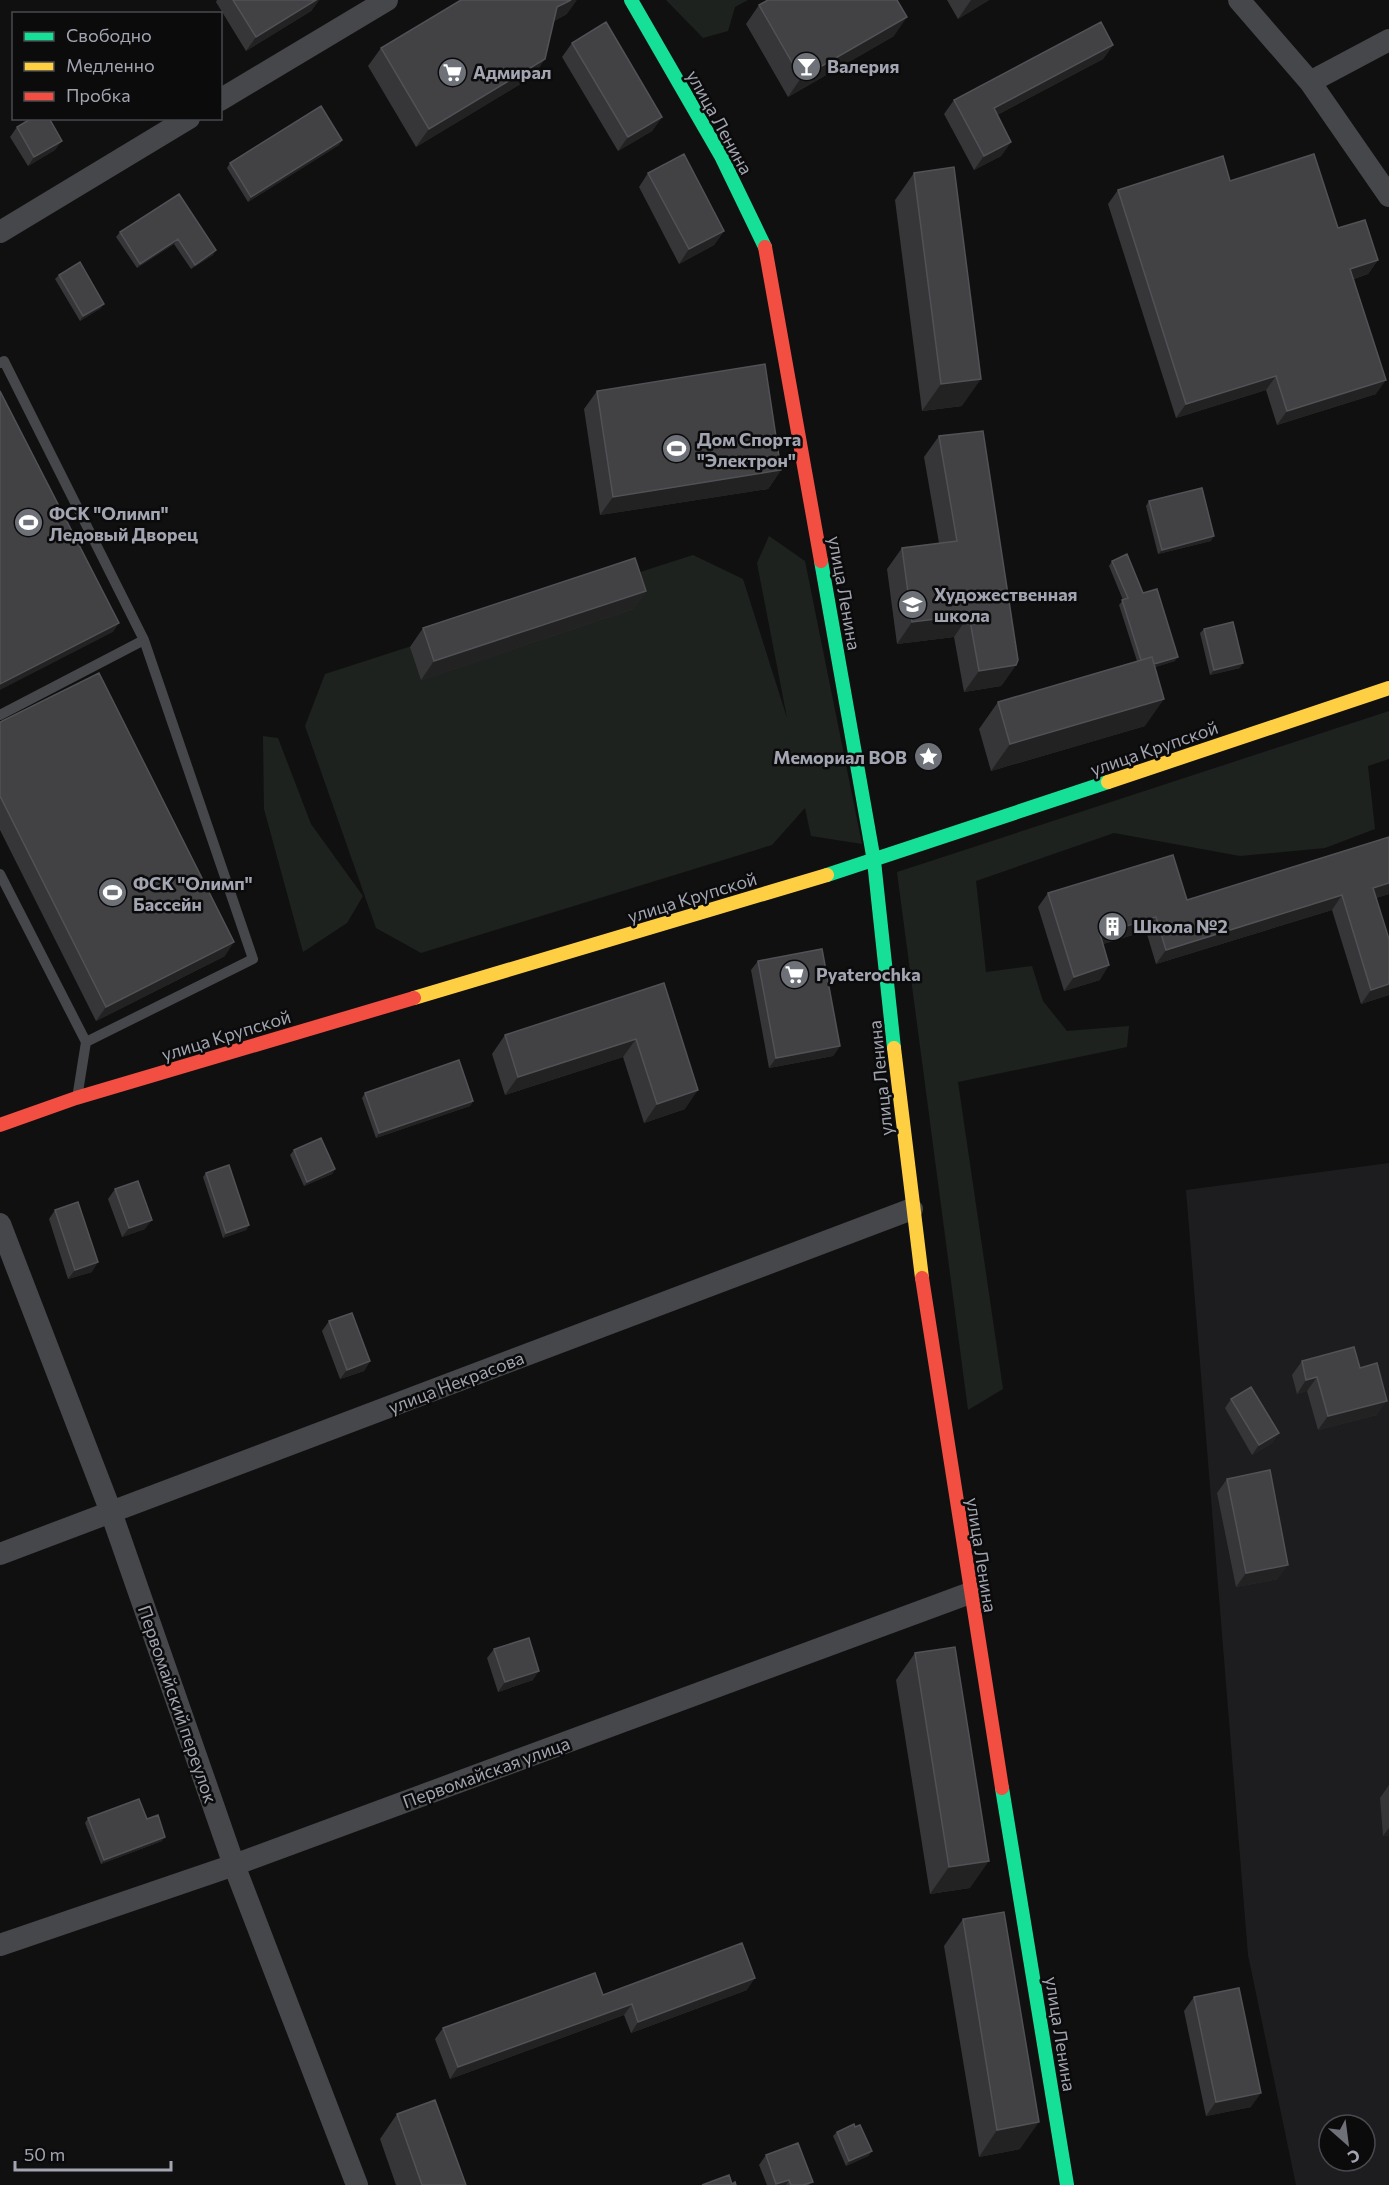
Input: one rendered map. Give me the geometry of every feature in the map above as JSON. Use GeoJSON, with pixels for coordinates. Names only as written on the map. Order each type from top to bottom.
{"type":"FeatureCollection","features":[{"type":"Feature","properties":{"kind":"street"},"geometry":{"type":"LineString","coordinates":[[222,99],[387,0]]}},
{"type":"Feature","properties":{"kind":"street","name":"улица Ленина"},"geometry":{"type":"LineString","coordinates":[[631,0],[721,156],[767,251],[874,861],[912,1209],[969,1593],[1067,2185]]}},
{"type":"Feature","properties":{"kind":"street"},"geometry":{"type":"LineString","coordinates":[[1239,0],[1310,82],[1389,196]]}},
{"type":"Feature","properties":{"kind":"street"},"geometry":{"type":"LineString","coordinates":[[1310,82],[1389,40]]}},
{"type":"Feature","properties":{"kind":"street"},"geometry":{"type":"LineString","coordinates":[[0,232],[186,120]]}},
{"type":"Feature","properties":{"kind":"street","name":"улица Крупской"},"geometry":{"type":"LineString","coordinates":[[0,1125],[76,1098],[874,861],[1389,688]]}},
{"type":"Feature","properties":{"kind":"street","name":"улица Некрасова"},"geometry":{"type":"LineString","coordinates":[[0,1554],[912,1209]]}},
{"type":"Feature","properties":{"kind":"street","name":"Первомайский переулок"},"geometry":{"type":"LineString","coordinates":[[0,1224],[111,1512],[234,1865],[357,2185]]}},
{"type":"Feature","properties":{"kind":"street","name":"Первомайская улица"},"geometry":{"type":"LineString","coordinates":[[0,1945],[234,1865],[969,1593]]}},
{"type":"Feature","properties":{"kind":"lane"},"geometry":{"type":"LineString","coordinates":[[0,363],[4,361],[144,640],[253,959],[86,1042]]}},
{"type":"Feature","properties":{"kind":"lane"},"geometry":{"type":"LineString","coordinates":[[0,715],[144,640]]}},
{"type":"Feature","properties":{"kind":"lane"},"geometry":{"type":"LineString","coordinates":[[0,874],[86,1042],[76,1098]]}},
{"type":"Feature","properties":{"kind":"shaded area"},"geometry":{"type":"Polygon","coordinates":[[[666,0],[748,0],[735,7],[728,31],[703,38],[666,0]]]}},
{"type":"Feature","properties":{"kind":"shaded area"},"geometry":{"type":"Polygon","coordinates":[[[769,536],[805,561],[862,844],[811,836],[805,808],[772,845],[421,953],[376,928],[305,726],[325,674],[693,555],[743,579],[787,718],[757,563],[769,536]]]}},
{"type":"Feature","properties":{"kind":"shaded area"},"geometry":{"type":"Polygon","coordinates":[[[1389,711],[1389,759],[1368,766],[1375,829],[1325,848],[1240,856],[1114,833],[976,881],[986,972],[1032,966],[1043,1001],[1067,1031],[1129,1026],[1127,1047],[958,1082],[1003,1389],[968,1410],[897,872],[1389,711]]]}},
{"type":"Feature","properties":{"kind":"shaded area"},"geometry":{"type":"Polygon","coordinates":[[[263,736],[278,738],[311,824],[363,896],[347,923],[303,952],[264,809],[263,736]]]}},
{"type":"Feature","properties":{"kind":"shaded area"},"geometry":{"type":"Polygon","coordinates":[[[1389,1163],[1389,2185],[1296,2185],[1248,1955],[1186,1190],[1389,1163]]]}},
{"type":"Feature","properties":{"kind":"building"},"geometry":{"type":"Polygon","coordinates":[[[233,0],[316,0],[256,37],[233,0]]]}},
{"type":"Feature","properties":{"kind":"building","name":"Адмирал"},"geometry":{"type":"Polygon","coordinates":[[[461,0],[571,0],[557,7],[545,59],[429,129],[381,48],[461,0]]]}},
{"type":"Feature","properties":{"kind":"building","name":"Валерия"},"geometry":{"type":"Polygon","coordinates":[[[768,0],[897,0],[907,17],[801,78],[759,5],[768,0]]]}},
{"type":"Feature","properties":{"kind":"building"},"geometry":{"type":"Polygon","coordinates":[[[606,22],[662,117],[628,137],[572,43],[606,22]]]}},
{"type":"Feature","properties":{"kind":"building"},"geometry":{"type":"Polygon","coordinates":[[[1101,22],[1113,45],[994,108],[1011,142],[984,156],[954,100],[1101,22]]]}},
{"type":"Feature","properties":{"kind":"building"},"geometry":{"type":"Polygon","coordinates":[[[321,106],[342,140],[251,197],[230,163],[321,106]]]}},
{"type":"Feature","properties":{"kind":"building"},"geometry":{"type":"Polygon","coordinates":[[[29,120],[50,120],[62,141],[34,157],[17,127],[29,120]]]}},
{"type":"Feature","properties":{"kind":"building"},"geometry":{"type":"Polygon","coordinates":[[[684,154],[724,231],[689,249],[648,173],[684,154]]]}},
{"type":"Feature","properties":{"kind":"building"},"geometry":{"type":"Polygon","coordinates":[[[1314,154],[1338,228],[1365,220],[1378,260],[1350,269],[1386,380],[1287,411],[1276,376],[1186,404],[1118,190],[1223,156],[1230,181],[1314,154]]]}},
{"type":"Feature","properties":{"kind":"building"},"geometry":{"type":"Polygon","coordinates":[[[954,167],[981,379],[941,384],[914,173],[954,167]]]}},
{"type":"Feature","properties":{"kind":"building"},"geometry":{"type":"Polygon","coordinates":[[[179,194],[216,250],[195,265],[178,239],[140,264],[120,232],[179,194]]]}},
{"type":"Feature","properties":{"kind":"building"},"geometry":{"type":"Polygon","coordinates":[[[80,262],[104,304],[83,316],[59,275],[80,262]]]}},
{"type":"Feature","properties":{"kind":"building","name":"Дом Спорта \"Электрон\""},"geometry":{"type":"Polygon","coordinates":[[[765,364],[781,470],[613,497],[597,391],[765,364]]]}},
{"type":"Feature","properties":{"kind":"building","name":"ФСК \"Олимп\" Ледовый Дворец"},"geometry":{"type":"Polygon","coordinates":[[[0,391],[119,623],[0,684],[0,391]]]}},
{"type":"Feature","properties":{"kind":"building"},"geometry":{"type":"Polygon","coordinates":[[[983,431],[1018,660],[1016,665],[979,671],[969,615],[912,622],[902,548],[957,541],[939,436],[983,431]]]}},
{"type":"Feature","properties":{"kind":"building"},"geometry":{"type":"Polygon","coordinates":[[[1202,488],[1214,536],[1162,550],[1149,501],[1202,488]]]}},
{"type":"Feature","properties":{"kind":"building"},"geometry":{"type":"Polygon","coordinates":[[[1127,554],[1143,593],[1157,589],[1178,657],[1154,664],[1152,657],[1141,660],[1122,600],[1128,598],[1112,561],[1127,554]]]}},
{"type":"Feature","properties":{"kind":"building"},"geometry":{"type":"Polygon","coordinates":[[[635,558],[646,591],[434,661],[423,628],[635,558]]]}},
{"type":"Feature","properties":{"kind":"building"},"geometry":{"type":"Polygon","coordinates":[[[1233,622],[1243,663],[1214,670],[1204,629],[1233,622]]]}},
{"type":"Feature","properties":{"kind":"building"},"geometry":{"type":"Polygon","coordinates":[[[1152,657],[1164,699],[1010,744],[998,702],[1152,657]]]}},
{"type":"Feature","properties":{"kind":"building","name":"ФСК \"Олимп\" Бассейн"},"geometry":{"type":"Polygon","coordinates":[[[99,673],[234,942],[106,1007],[0,796],[0,722],[99,673]]]}},
{"type":"Feature","properties":{"kind":"building","name":"Школа №2"},"geometry":{"type":"Polygon","coordinates":[[[1389,837],[1389,883],[1373,888],[1389,939],[1389,984],[1371,990],[1342,895],[1166,950],[1156,917],[1100,934],[1109,965],[1074,977],[1048,893],[1173,855],[1187,900],[1389,837]]]}},
{"type":"Feature","properties":{"kind":"building"},"geometry":{"type":"Polygon","coordinates":[[[822,949],[840,1046],[776,1058],[758,961],[822,949]]]}},
{"type":"Feature","properties":{"kind":"building"},"geometry":{"type":"Polygon","coordinates":[[[664,983],[698,1090],[657,1104],[636,1039],[518,1077],[505,1035],[664,983]]]}},
{"type":"Feature","properties":{"kind":"building"},"geometry":{"type":"Polygon","coordinates":[[[459,1060],[473,1101],[379,1133],[365,1093],[459,1060]]]}},
{"type":"Feature","properties":{"kind":"building"},"geometry":{"type":"Polygon","coordinates":[[[321,1138],[335,1169],[307,1182],[294,1150],[321,1138]]]}},
{"type":"Feature","properties":{"kind":"building"},"geometry":{"type":"Polygon","coordinates":[[[229,1165],[249,1225],[226,1233],[206,1173],[229,1165]]]}},
{"type":"Feature","properties":{"kind":"building"},"geometry":{"type":"Polygon","coordinates":[[[138,1181],[152,1220],[129,1228],[115,1189],[138,1181]]]}},
{"type":"Feature","properties":{"kind":"building"},"geometry":{"type":"Polygon","coordinates":[[[78,1202],[98,1262],[75,1270],[55,1210],[78,1202]]]}},
{"type":"Feature","properties":{"kind":"building"},"geometry":{"type":"Polygon","coordinates":[[[352,1313],[370,1361],[347,1370],[329,1321],[352,1313]]]}},
{"type":"Feature","properties":{"kind":"building"},"geometry":{"type":"Polygon","coordinates":[[[1354,1347],[1360,1368],[1377,1363],[1387,1401],[1328,1416],[1317,1377],[1306,1380],[1302,1361],[1354,1347]]]}},
{"type":"Feature","properties":{"kind":"building"},"geometry":{"type":"Polygon","coordinates":[[[1251,1387],[1279,1433],[1259,1445],[1231,1399],[1251,1387]]]}},
{"type":"Feature","properties":{"kind":"building"},"geometry":{"type":"Polygon","coordinates":[[[1270,1470],[1288,1565],[1246,1573],[1227,1479],[1270,1470]]]}},
{"type":"Feature","properties":{"kind":"building"},"geometry":{"type":"Polygon","coordinates":[[[529,1638],[539,1671],[505,1682],[494,1649],[529,1638]]]}},
{"type":"Feature","properties":{"kind":"building"},"geometry":{"type":"Polygon","coordinates":[[[955,1647],[989,1861],[949,1867],[915,1653],[955,1647]]]}},
{"type":"Feature","properties":{"kind":"building"},"geometry":{"type":"Polygon","coordinates":[[[139,1799],[147,1819],[158,1815],[165,1837],[104,1860],[88,1818],[139,1799]]]}},
{"type":"Feature","properties":{"kind":"building"},"geometry":{"type":"Polygon","coordinates":[[[1004,1912],[1039,2122],[997,2130],[963,1919],[1004,1912]]]}},
{"type":"Feature","properties":{"kind":"building"},"geometry":{"type":"Polygon","coordinates":[[[742,1943],[755,1978],[638,2022],[632,2004],[458,2067],[443,2028],[595,1973],[603,1995],[742,1943]]]}},
{"type":"Feature","properties":{"kind":"building"},"geometry":{"type":"Polygon","coordinates":[[[1239,1988],[1261,2093],[1216,2102],[1194,1997],[1239,1988]]]}},
{"type":"Feature","properties":{"kind":"building"},"geometry":{"type":"Polygon","coordinates":[[[435,2100],[466,2185],[422,2185],[397,2114],[435,2100]]]}},
{"type":"Feature","properties":{"kind":"building"},"geometry":{"type":"Polygon","coordinates":[[[854,2124],[855,2127],[860,2125],[872,2151],[849,2161],[837,2132],[854,2124]]]}},
{"type":"Feature","properties":{"kind":"building"},"geometry":{"type":"Polygon","coordinates":[[[798,2143],[813,2182],[791,2185],[789,2180],[776,2184],[766,2155],[798,2143]]]}},
{"type":"Feature","properties":{"kind":"building"},"geometry":{"type":"Polygon","coordinates":[[[729,2175],[732,2184],[735,2182],[736,2185],[702,2185],[729,2175]]]}},
{"type":"Feature","properties":{"kind":"traffic: fast"},"geometry":{"type":"LineString","coordinates":[[631,0],[721,156],[765,247]]}},
{"type":"Feature","properties":{"kind":"traffic: fast"},"geometry":{"type":"LineString","coordinates":[[821,561],[874,861],[894,1048]]}},
{"type":"Feature","properties":{"kind":"traffic: fast"},"geometry":{"type":"LineString","coordinates":[[827,875],[1108,782]]}},
{"type":"Feature","properties":{"kind":"traffic: fast"},"geometry":{"type":"LineString","coordinates":[[1002,1788],[1067,2185]]}},
{"type":"Feature","properties":{"kind":"traffic: slow"},"geometry":{"type":"LineString","coordinates":[[1108,782],[1389,688]]}},
{"type":"Feature","properties":{"kind":"traffic: slow"},"geometry":{"type":"LineString","coordinates":[[414,998],[827,875]]}},
{"type":"Feature","properties":{"kind":"traffic: slow"},"geometry":{"type":"LineString","coordinates":[[894,1048],[922,1278]]}},
{"type":"Feature","properties":{"kind":"traffic: jam"},"geometry":{"type":"LineString","coordinates":[[765,247],[821,561]]}},
{"type":"Feature","properties":{"kind":"traffic: jam"},"geometry":{"type":"LineString","coordinates":[[0,1125],[76,1098],[414,998]]}},
{"type":"Feature","properties":{"kind":"traffic: jam"},"geometry":{"type":"LineString","coordinates":[[922,1278],[1002,1788]]}},
{"type":"Feature","properties":{"kind":"place","name":"Валерия"},"geometry":{"type":"Point","coordinates":[806,66]}},
{"type":"Feature","properties":{"kind":"place","name":"Адмирал"},"geometry":{"type":"Point","coordinates":[452,72]}},
{"type":"Feature","properties":{"kind":"place","name":"Дом Спорта \"Электрон\""},"geometry":{"type":"Point","coordinates":[676,449]}},
{"type":"Feature","properties":{"kind":"place","name":"ФСК \"Олимп\" Ледовый Дворец"},"geometry":{"type":"Point","coordinates":[28,523]}},
{"type":"Feature","properties":{"kind":"place","name":"Художественная школа"},"geometry":{"type":"Point","coordinates":[913,604]}},
{"type":"Feature","properties":{"kind":"place","name":"Мемориал ВОВ"},"geometry":{"type":"Point","coordinates":[928,757]}},
{"type":"Feature","properties":{"kind":"place","name":"ФСК \"Олимп\" Бассейн"},"geometry":{"type":"Point","coordinates":[112,893]}},
{"type":"Feature","properties":{"kind":"place","name":"Школа №2"},"geometry":{"type":"Point","coordinates":[1112,926]}},
{"type":"Feature","properties":{"kind":"place","name":"Pyaterochka"},"geometry":{"type":"Point","coordinates":[795,974]}}]}
